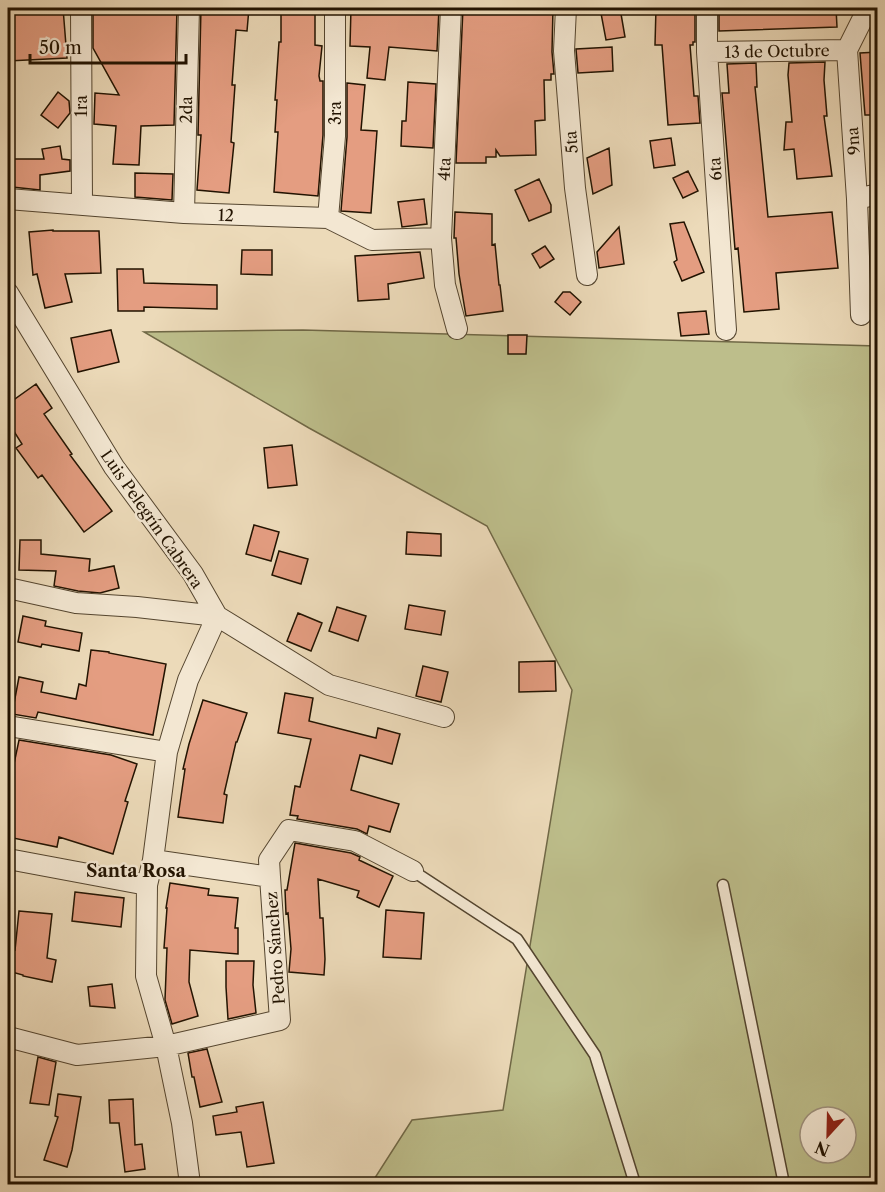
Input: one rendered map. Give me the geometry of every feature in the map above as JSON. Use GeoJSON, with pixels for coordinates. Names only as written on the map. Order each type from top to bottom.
{"type":"FeatureCollection","features":[{"type":"Feature","properties":{"kind":"street","name":"1ra"},"geometry":{"type":"LineString","coordinates":[[81,8],[82,205]]}},
{"type":"Feature","properties":{"kind":"street","name":"2da"},"geometry":{"type":"LineString","coordinates":[[184,213],[189,8]]}},
{"type":"Feature","properties":{"kind":"street","name":"3ra"},"geometry":{"type":"LineString","coordinates":[[328,218],[335,136],[335,8]]}},
{"type":"Feature","properties":{"kind":"street","name":"4ta"},"geometry":{"type":"LineString","coordinates":[[451,8],[441,238],[445,285],[457,329]]}},
{"type":"Feature","properties":{"kind":"street","name":"5ta"},"geometry":{"type":"LineString","coordinates":[[566,8],[564,51],[574,176],[587,275]]}},
{"type":"Feature","properties":{"kind":"street","name":"6ta"},"geometry":{"type":"LineString","coordinates":[[706,8],[726,330]]}},
{"type":"Feature","properties":{"kind":"street"},"geometry":{"type":"LineString","coordinates":[[847,50],[868,8]]}},
{"type":"Feature","properties":{"kind":"street","name":"13 de Octubre"},"geometry":{"type":"LineString","coordinates":[[707,52],[847,50]]}},
{"type":"Feature","properties":{"kind":"street","name":"9na"},"geometry":{"type":"LineString","coordinates":[[847,50],[857,199],[861,315]]}},
{"type":"Feature","properties":{"kind":"street"},"geometry":{"type":"LineString","coordinates":[[857,199],[878,194]]}},
{"type":"Feature","properties":{"kind":"street","name":"12"},"geometry":{"type":"LineString","coordinates":[[8,199],[184,213],[328,218],[372,240],[441,238]]}},
{"type":"Feature","properties":{"kind":"street","name":"Luis Pelegrín Cabrera"},"geometry":{"type":"LineString","coordinates":[[8,293],[114,467],[193,574],[217,616]]}},
{"type":"Feature","properties":{"kind":"street"},"geometry":{"type":"LineString","coordinates":[[8,588],[76,603],[217,616],[329,685],[444,717]]}},
{"type":"Feature","properties":{"kind":"street"},"geometry":{"type":"LineString","coordinates":[[190,1185],[182,1123],[166,1046],[146,976],[147,885],[153,860],[167,752],[188,680],[217,616]]}},
{"type":"Feature","properties":{"kind":"street"},"geometry":{"type":"LineString","coordinates":[[8,726],[167,752]]}},
{"type":"Feature","properties":{"kind":"street","name":"Pedro Sánchez"},"geometry":{"type":"LineString","coordinates":[[166,1046],[280,1020],[269,860],[289,830],[356,841],[413,871]]}},
{"type":"Feature","properties":{"kind":"street"},"geometry":{"type":"LineString","coordinates":[[8,859],[147,885]]}},
{"type":"Feature","properties":{"kind":"street"},"geometry":{"type":"LineString","coordinates":[[153,860],[270,877]]}},
{"type":"Feature","properties":{"kind":"street"},"geometry":{"type":"LineString","coordinates":[[8,1037],[77,1055],[166,1046]]}},
{"type":"Feature","properties":{"kind":"lane"},"geometry":{"type":"LineString","coordinates":[[413,871],[517,939],[595,1055],[635,1185]]}},
{"type":"Feature","properties":{"kind":"lane"},"geometry":{"type":"LineString","coordinates":[[723,885],[784,1185]]}},
{"type":"Feature","properties":{"kind":"green space"},"geometry":{"type":"Polygon","coordinates":[[[303,330],[877,346],[877,1184],[371,1184],[412,1120],[503,1110],[572,690],[487,526],[309,428],[144,332],[303,330]]]}},
{"type":"Feature","properties":{"kind":"building"},"geometry":{"type":"Polygon","coordinates":[[[8,8],[63,8],[67,58],[8,61],[8,8]]]}},
{"type":"Feature","properties":{"kind":"building"},"geometry":{"type":"Polygon","coordinates":[[[93,8],[177,8],[174,125],[141,126],[139,165],[113,164],[116,126],[94,124],[95,93],[119,95],[93,48],[93,8]]]}},
{"type":"Feature","properties":{"kind":"building"},"geometry":{"type":"Polygon","coordinates":[[[201,8],[249,8],[247,31],[236,30],[232,85],[235,85],[231,142],[234,143],[229,193],[197,190],[201,135],[198,135],[201,8]]]}},
{"type":"Feature","properties":{"kind":"building"},"geometry":{"type":"Polygon","coordinates":[[[281,8],[315,8],[315,45],[322,46],[319,76],[320,81],[323,81],[323,135],[318,196],[274,192],[278,132],[275,132],[277,100],[275,100],[279,42],[281,42],[281,8]]]}},
{"type":"Feature","properties":{"kind":"building"},"geometry":{"type":"Polygon","coordinates":[[[351,8],[439,8],[437,51],[389,47],[385,80],[367,78],[370,47],[350,46],[351,8]]]}},
{"type":"Feature","properties":{"kind":"building"},"geometry":{"type":"Polygon","coordinates":[[[463,8],[553,8],[554,74],[551,74],[551,80],[544,80],[545,120],[535,121],[536,155],[500,156],[496,150],[496,157],[486,157],[486,163],[456,163],[463,8]]]}},
{"type":"Feature","properties":{"kind":"building"},"geometry":{"type":"Polygon","coordinates":[[[600,8],[620,8],[625,37],[606,40],[600,8]]]}},
{"type":"Feature","properties":{"kind":"building"},"geometry":{"type":"Polygon","coordinates":[[[656,8],[695,8],[695,42],[690,45],[694,96],[698,96],[700,123],[668,125],[662,45],[655,45],[656,8]]]}},
{"type":"Feature","properties":{"kind":"building"},"geometry":{"type":"Polygon","coordinates":[[[719,8],[836,8],[837,27],[719,31],[719,8]]]}},
{"type":"Feature","properties":{"kind":"building"},"geometry":{"type":"Polygon","coordinates":[[[612,47],[613,71],[578,73],[576,49],[612,47]]]}},
{"type":"Feature","properties":{"kind":"building"},"geometry":{"type":"Polygon","coordinates":[[[878,52],[878,115],[865,115],[860,53],[878,52]]]}},
{"type":"Feature","properties":{"kind":"building"},"geometry":{"type":"Polygon","coordinates":[[[825,62],[827,116],[824,116],[832,176],[797,179],[794,149],[784,150],[786,122],[792,122],[789,63],[825,62]]]}},
{"type":"Feature","properties":{"kind":"building"},"geometry":{"type":"Polygon","coordinates":[[[756,63],[757,87],[755,87],[768,217],[832,212],[838,268],[776,273],[779,309],[744,312],[738,248],[735,249],[722,93],[729,93],[727,64],[756,63]]]}},
{"type":"Feature","properties":{"kind":"building"},"geometry":{"type":"Polygon","coordinates":[[[408,82],[436,84],[433,148],[401,146],[402,121],[406,121],[408,82]]]}},
{"type":"Feature","properties":{"kind":"building"},"geometry":{"type":"Polygon","coordinates":[[[347,83],[365,85],[361,130],[377,131],[371,213],[341,211],[347,137],[347,83]]]}},
{"type":"Feature","properties":{"kind":"building"},"geometry":{"type":"Polygon","coordinates":[[[58,92],[69,101],[70,113],[58,128],[41,115],[58,92]]]}},
{"type":"Feature","properties":{"kind":"building"},"geometry":{"type":"Polygon","coordinates":[[[671,138],[675,165],[654,168],[650,141],[671,138]]]}},
{"type":"Feature","properties":{"kind":"building"},"geometry":{"type":"Polygon","coordinates":[[[60,146],[62,159],[70,160],[70,171],[40,175],[40,190],[12,187],[12,159],[44,159],[42,149],[60,146]]]}},
{"type":"Feature","properties":{"kind":"building"},"geometry":{"type":"Polygon","coordinates":[[[609,148],[612,185],[593,194],[587,158],[609,148]]]}},
{"type":"Feature","properties":{"kind":"building"},"geometry":{"type":"Polygon","coordinates":[[[688,171],[698,191],[683,198],[673,178],[688,171]]]}},
{"type":"Feature","properties":{"kind":"building"},"geometry":{"type":"Polygon","coordinates":[[[135,173],[173,174],[172,200],[135,197],[135,173]]]}},
{"type":"Feature","properties":{"kind":"building"},"geometry":{"type":"Polygon","coordinates":[[[539,179],[551,205],[551,212],[529,221],[515,190],[539,179]]]}},
{"type":"Feature","properties":{"kind":"building"},"geometry":{"type":"Polygon","coordinates":[[[424,199],[427,224],[402,227],[398,202],[424,199]]]}},
{"type":"Feature","properties":{"kind":"building"},"geometry":{"type":"Polygon","coordinates":[[[455,212],[492,214],[492,245],[495,244],[503,311],[466,316],[456,238],[454,238],[455,212]]]}},
{"type":"Feature","properties":{"kind":"building"},"geometry":{"type":"Polygon","coordinates":[[[684,222],[704,272],[682,281],[674,262],[677,260],[670,224],[684,222]]]}},
{"type":"Feature","properties":{"kind":"building"},"geometry":{"type":"Polygon","coordinates":[[[619,227],[624,264],[599,268],[597,252],[619,227]]]}},
{"type":"Feature","properties":{"kind":"building"},"geometry":{"type":"Polygon","coordinates":[[[99,231],[101,273],[65,274],[72,302],[45,308],[37,274],[33,275],[29,232],[99,231]]]}},
{"type":"Feature","properties":{"kind":"building"},"geometry":{"type":"Polygon","coordinates":[[[545,246],[554,259],[540,268],[532,254],[545,246]]]}},
{"type":"Feature","properties":{"kind":"building"},"geometry":{"type":"Polygon","coordinates":[[[242,250],[272,250],[272,275],[241,274],[242,250]]]}},
{"type":"Feature","properties":{"kind":"building"},"geometry":{"type":"Polygon","coordinates":[[[420,252],[424,278],[388,284],[389,299],[358,301],[355,256],[420,252]]]}},
{"type":"Feature","properties":{"kind":"building"},"geometry":{"type":"Polygon","coordinates":[[[117,269],[143,269],[144,283],[217,285],[217,309],[144,307],[144,311],[118,311],[117,269]]]}},
{"type":"Feature","properties":{"kind":"building"},"geometry":{"type":"Polygon","coordinates":[[[563,292],[570,292],[581,302],[570,315],[555,302],[563,292]]]}},
{"type":"Feature","properties":{"kind":"building"},"geometry":{"type":"Polygon","coordinates":[[[706,311],[709,334],[681,336],[678,313],[706,311]]]}},
{"type":"Feature","properties":{"kind":"building"},"geometry":{"type":"Polygon","coordinates":[[[111,330],[119,362],[78,372],[71,338],[111,330]]]}},
{"type":"Feature","properties":{"kind":"building"},"geometry":{"type":"Polygon","coordinates":[[[508,335],[527,335],[526,354],[508,354],[508,335]]]}},
{"type":"Feature","properties":{"kind":"building"},"geometry":{"type":"Polygon","coordinates":[[[36,384],[52,408],[44,414],[72,454],[70,455],[112,511],[84,532],[42,475],[38,478],[16,448],[22,444],[8,422],[8,404],[36,384]]]}},
{"type":"Feature","properties":{"kind":"building"},"geometry":{"type":"Polygon","coordinates":[[[292,445],[297,485],[268,488],[264,448],[292,445]]]}},
{"type":"Feature","properties":{"kind":"building"},"geometry":{"type":"Polygon","coordinates":[[[254,525],[279,532],[271,561],[246,554],[254,525]]]}},
{"type":"Feature","properties":{"kind":"building"},"geometry":{"type":"Polygon","coordinates":[[[407,532],[441,534],[441,556],[406,554],[407,532]]]}},
{"type":"Feature","properties":{"kind":"building"},"geometry":{"type":"Polygon","coordinates":[[[20,540],[41,540],[41,554],[90,559],[89,571],[114,566],[119,588],[100,593],[78,591],[54,586],[56,571],[19,570],[20,540]]]}},
{"type":"Feature","properties":{"kind":"building"},"geometry":{"type":"Polygon","coordinates":[[[279,551],[308,559],[301,584],[272,575],[279,551]]]}},
{"type":"Feature","properties":{"kind":"building"},"geometry":{"type":"Polygon","coordinates":[[[409,605],[445,611],[441,635],[405,629],[409,605]]]}},
{"type":"Feature","properties":{"kind":"building"},"geometry":{"type":"Polygon","coordinates":[[[337,607],[366,616],[358,641],[329,631],[337,607]]]}},
{"type":"Feature","properties":{"kind":"building"},"geometry":{"type":"Polygon","coordinates":[[[298,613],[322,623],[311,651],[287,641],[298,613]]]}},
{"type":"Feature","properties":{"kind":"building"},"geometry":{"type":"Polygon","coordinates":[[[23,616],[46,621],[45,626],[82,633],[79,651],[18,642],[23,616]]]}},
{"type":"Feature","properties":{"kind":"building"},"geometry":{"type":"Polygon","coordinates":[[[91,650],[166,664],[153,735],[38,712],[36,718],[12,714],[19,677],[43,682],[41,692],[76,699],[79,684],[86,686],[91,650]]]}},
{"type":"Feature","properties":{"kind":"building"},"geometry":{"type":"Polygon","coordinates":[[[555,661],[556,691],[519,692],[519,662],[555,661]]]}},
{"type":"Feature","properties":{"kind":"building"},"geometry":{"type":"Polygon","coordinates":[[[423,666],[448,672],[441,702],[416,696],[423,666]]]}},
{"type":"Feature","properties":{"kind":"building"},"geometry":{"type":"Polygon","coordinates":[[[285,693],[313,698],[309,721],[376,738],[378,728],[400,734],[392,764],[360,755],[351,790],[399,804],[390,832],[369,826],[367,834],[357,829],[297,819],[298,816],[290,815],[295,786],[300,787],[311,739],[278,733],[285,693]]]}},
{"type":"Feature","properties":{"kind":"building"},"geometry":{"type":"Polygon","coordinates":[[[203,700],[247,713],[236,742],[224,794],[227,795],[223,823],[178,817],[185,769],[183,769],[203,700]]]}},
{"type":"Feature","properties":{"kind":"building"},"geometry":{"type":"Polygon","coordinates":[[[19,740],[111,755],[137,764],[125,801],[128,802],[113,854],[59,837],[57,847],[8,837],[8,811],[13,784],[10,783],[19,740]]]}},
{"type":"Feature","properties":{"kind":"building"},"geometry":{"type":"Polygon","coordinates":[[[295,843],[351,853],[360,857],[359,860],[393,876],[379,907],[357,897],[359,891],[318,879],[320,918],[323,918],[324,975],[289,972],[291,949],[285,890],[287,890],[295,843]]]}},
{"type":"Feature","properties":{"kind":"building"},"geometry":{"type":"Polygon","coordinates":[[[170,883],[209,889],[208,895],[238,898],[235,928],[238,928],[238,954],[190,950],[189,982],[198,1016],[172,1024],[165,1000],[167,948],[164,948],[170,883]]]}},
{"type":"Feature","properties":{"kind":"building"},"geometry":{"type":"Polygon","coordinates":[[[75,892],[124,898],[121,927],[72,921],[75,892]]]}},
{"type":"Feature","properties":{"kind":"building"},"geometry":{"type":"Polygon","coordinates":[[[386,910],[424,913],[421,959],[383,957],[386,910]]]}},
{"type":"Feature","properties":{"kind":"building"},"geometry":{"type":"Polygon","coordinates":[[[19,911],[52,914],[47,958],[56,960],[52,982],[8,971],[8,948],[15,950],[19,911]]]}},
{"type":"Feature","properties":{"kind":"building"},"geometry":{"type":"Polygon","coordinates":[[[226,961],[254,961],[253,985],[256,1013],[228,1019],[226,961]]]}},
{"type":"Feature","properties":{"kind":"building"},"geometry":{"type":"Polygon","coordinates":[[[112,984],[115,1008],[90,1006],[88,987],[112,984]]]}},
{"type":"Feature","properties":{"kind":"building"},"geometry":{"type":"Polygon","coordinates":[[[207,1049],[222,1102],[200,1107],[188,1053],[207,1049]]]}},
{"type":"Feature","properties":{"kind":"building"},"geometry":{"type":"Polygon","coordinates":[[[38,1057],[56,1062],[49,1105],[30,1103],[38,1057]]]}},
{"type":"Feature","properties":{"kind":"building"},"geometry":{"type":"Polygon","coordinates":[[[58,1094],[81,1097],[67,1167],[44,1160],[58,1117],[55,1116],[58,1094]]]}},
{"type":"Feature","properties":{"kind":"building"},"geometry":{"type":"Polygon","coordinates":[[[133,1099],[135,1145],[142,1144],[145,1169],[125,1172],[119,1123],[110,1123],[109,1100],[133,1099]]]}},
{"type":"Feature","properties":{"kind":"building"},"geometry":{"type":"Polygon","coordinates":[[[263,1102],[274,1163],[247,1167],[241,1132],[216,1135],[213,1116],[237,1112],[236,1107],[263,1102]]]}},
{"type":"Feature","properties":{"kind":"district","name":"Santa Rosa"},"geometry":{"type":"Point","coordinates":[136,871]}}]}
